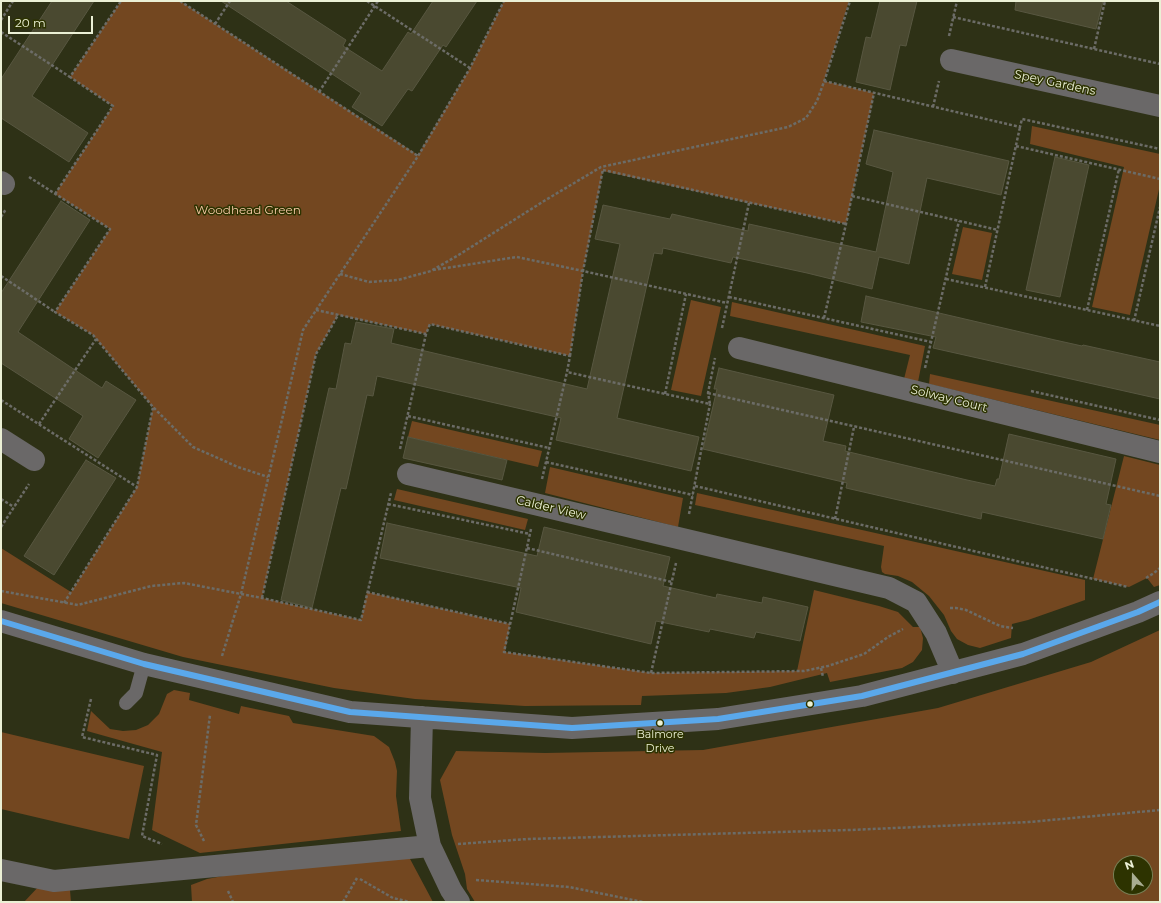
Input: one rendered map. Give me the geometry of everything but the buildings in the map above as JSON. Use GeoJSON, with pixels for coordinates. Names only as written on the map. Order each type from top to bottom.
{"type":"FeatureCollection","features":[{"type":"Feature","properties":{"kind":"street","name":"Spey Gardens"},"geometry":{"type":"LineString","coordinates":[[951,60],[1160,106]]}},
{"type":"Feature","properties":{"kind":"street","name":"Solway Court"},"geometry":{"type":"LineString","coordinates":[[739,348],[1160,452]]}},
{"type":"Feature","properties":{"kind":"street"},"geometry":{"type":"LineString","coordinates":[[1,439],[34,460]]}},
{"type":"Feature","properties":{"kind":"street","name":"Calder View"},"geometry":{"type":"LineString","coordinates":[[408,474],[889,588],[916,602],[936,632],[953,673]]}},
{"type":"Feature","properties":{"kind":"street"},"geometry":{"type":"LineString","coordinates":[[1,621],[144,664],[350,712],[572,728],[718,718],[862,696],[1022,654],[1138,612],[1160,602]]}},
{"type":"Feature","properties":{"kind":"street"},"geometry":{"type":"LineString","coordinates":[[422,717],[420,798],[430,846],[459,902]]}},
{"type":"Feature","properties":{"kind":"street"},"geometry":{"type":"LineString","coordinates":[[1,870],[54,881],[430,846]]}},
{"type":"Feature","properties":{"kind":"lane"},"geometry":{"type":"LineString","coordinates":[[126,703],[136,693],[144,664]]}},
{"type":"Feature","properties":{"kind":"path"},"geometry":{"type":"LineString","coordinates":[[1,20],[13,1]]}},
{"type":"Feature","properties":{"kind":"path"},"geometry":{"type":"LineString","coordinates":[[70,77],[121,1]]}},
{"type":"Feature","properties":{"kind":"path"},"geometry":{"type":"LineString","coordinates":[[180,1],[418,156]]}},
{"type":"Feature","properties":{"kind":"path"},"geometry":{"type":"LineString","coordinates":[[215,24],[230,1]]}},
{"type":"Feature","properties":{"kind":"path"},"geometry":{"type":"LineString","coordinates":[[367,1],[470,68]]}},
{"type":"Feature","properties":{"kind":"path"},"geometry":{"type":"LineString","coordinates":[[319,92],[378,1]]}},
{"type":"Feature","properties":{"kind":"path"},"geometry":{"type":"LineString","coordinates":[[222,656],[241,594],[303,330],[418,156],[470,68],[504,1]]}},
{"type":"Feature","properties":{"kind":"path"},"geometry":{"type":"LineString","coordinates":[[431,271],[458,256],[544,201],[604,167],[788,127],[806,118],[817,101],[850,1]]}},
{"type":"Feature","properties":{"kind":"path"},"geometry":{"type":"LineString","coordinates":[[1094,49],[1105,1]]}},
{"type":"Feature","properties":{"kind":"path"},"geometry":{"type":"LineString","coordinates":[[953,17],[1160,64]]}},
{"type":"Feature","properties":{"kind":"path"},"geometry":{"type":"LineString","coordinates":[[1,32],[114,106],[55,194]]}},
{"type":"Feature","properties":{"kind":"path"},"geometry":{"type":"LineString","coordinates":[[824,81],[1020,127]]}},
{"type":"Feature","properties":{"kind":"path"},"geometry":{"type":"LineString","coordinates":[[824,318],[874,93]]}},
{"type":"Feature","properties":{"kind":"path"},"geometry":{"type":"LineString","coordinates":[[985,287],[1022,119],[1160,149]]}},
{"type":"Feature","properties":{"kind":"path"},"geometry":{"type":"LineString","coordinates":[[1016,146],[1160,179]]}},
{"type":"Feature","properties":{"kind":"path"},"geometry":{"type":"LineString","coordinates":[[604,167],[583,270],[567,372],[504,652],[651,673],[804,671],[828,666],[864,654],[888,637],[926,617],[946,609],[956,608],[966,610],[1000,626],[1011,628],[1017,627]]}},
{"type":"Feature","properties":{"kind":"path"},"geometry":{"type":"LineString","coordinates":[[1087,310],[1118,169]]}},
{"type":"Feature","properties":{"kind":"path"},"geometry":{"type":"LineString","coordinates":[[603,170],[846,224]]}},
{"type":"Feature","properties":{"kind":"path"},"geometry":{"type":"LineString","coordinates":[[28,176],[110,229],[56,312]]}},
{"type":"Feature","properties":{"kind":"path"},"geometry":{"type":"LineString","coordinates":[[852,196],[998,230]]}},
{"type":"Feature","properties":{"kind":"path"},"geometry":{"type":"LineString","coordinates":[[722,330],[749,203]]}},
{"type":"Feature","properties":{"kind":"path"},"geometry":{"type":"LineString","coordinates":[[1134,321],[1160,207]]}},
{"type":"Feature","properties":{"kind":"path"},"geometry":{"type":"LineString","coordinates":[[920,392],[959,221]]}},
{"type":"Feature","properties":{"kind":"path"},"geometry":{"type":"LineString","coordinates":[[340,274],[369,282],[398,280],[431,271],[517,257],[583,270],[727,303]]}},
{"type":"Feature","properties":{"kind":"path"},"geometry":{"type":"LineString","coordinates":[[1,276],[93,335],[154,407],[193,447],[238,467],[268,477]]}},
{"type":"Feature","properties":{"kind":"path"},"geometry":{"type":"LineString","coordinates":[[946,279],[1160,326]]}},
{"type":"Feature","properties":{"kind":"path"},"geometry":{"type":"LineString","coordinates":[[665,394],[686,294]]}},
{"type":"Feature","properties":{"kind":"path"},"geometry":{"type":"LineString","coordinates":[[729,297],[931,342]]}},
{"type":"Feature","properties":{"kind":"path"},"geometry":{"type":"LineString","coordinates":[[316,310],[426,334]]}},
{"type":"Feature","properties":{"kind":"path"},"geometry":{"type":"LineString","coordinates":[[262,598],[316,354],[338,315]]}},
{"type":"Feature","properties":{"kind":"path"},"geometry":{"type":"LineString","coordinates":[[400,450],[426,334],[430,324],[570,356]]}},
{"type":"Feature","properties":{"kind":"path"},"geometry":{"type":"LineString","coordinates":[[39,424],[96,339]]}},
{"type":"Feature","properties":{"kind":"path"},"geometry":{"type":"LineString","coordinates":[[651,673],[678,556],[684,540],[710,404],[708,394],[716,357]]}},
{"type":"Feature","properties":{"kind":"path"},"geometry":{"type":"LineString","coordinates":[[567,372],[710,404]]}},
{"type":"Feature","properties":{"kind":"path"},"geometry":{"type":"LineString","coordinates":[[1025,390],[1160,420]]}},
{"type":"Feature","properties":{"kind":"path"},"geometry":{"type":"LineString","coordinates":[[708,394],[1160,496]]}},
{"type":"Feature","properties":{"kind":"path"},"geometry":{"type":"LineString","coordinates":[[1,400],[136,487]]}},
{"type":"Feature","properties":{"kind":"path"},"geometry":{"type":"LineString","coordinates":[[64,603],[136,487],[154,407]]}},
{"type":"Feature","properties":{"kind":"path"},"geometry":{"type":"LineString","coordinates":[[408,416],[550,448]]}},
{"type":"Feature","properties":{"kind":"path"},"geometry":{"type":"LineString","coordinates":[[835,519],[854,426]]}},
{"type":"Feature","properties":{"kind":"path"},"geometry":{"type":"LineString","coordinates":[[546,462],[693,495]]}},
{"type":"Feature","properties":{"kind":"path"},"geometry":{"type":"LineString","coordinates":[[695,486],[1130,587],[1123,590]]}},
{"type":"Feature","properties":{"kind":"path"},"geometry":{"type":"LineString","coordinates":[[1,591],[78,605],[151,586],[184,583],[262,598],[361,620],[391,491]]}},
{"type":"Feature","properties":{"kind":"path"},"geometry":{"type":"LineString","coordinates":[[1,499],[14,507]]}},
{"type":"Feature","properties":{"kind":"path"},"geometry":{"type":"LineString","coordinates":[[388,504],[530,534]]}},
{"type":"Feature","properties":{"kind":"path"},"geometry":{"type":"LineString","coordinates":[[527,548],[672,582]]}},
{"type":"Feature","properties":{"kind":"path"},"geometry":{"type":"LineString","coordinates":[[1141,581],[1160,568]]}},
{"type":"Feature","properties":{"kind":"path"},"geometry":{"type":"LineString","coordinates":[[368,592],[510,624]]}},
{"type":"Feature","properties":{"kind":"path"},"geometry":{"type":"LineString","coordinates":[[91,699],[82,737],[157,755],[142,836],[164,845]]}},
{"type":"Feature","properties":{"kind":"path"},"geometry":{"type":"LineString","coordinates":[[210,715],[196,825],[233,902]]}},
{"type":"Feature","properties":{"kind":"path"},"geometry":{"type":"LineString","coordinates":[[430,846],[528,839],[850,830],[1021,822],[1160,810]]}},
{"type":"Feature","properties":{"kind":"path"},"geometry":{"type":"LineString","coordinates":[[343,902],[357,877],[393,898],[410,902]]}},
{"type":"Feature","properties":{"kind":"path"},"geometry":{"type":"LineString","coordinates":[[446,878],[569,887],[643,902]]}},
{"type":"Feature","properties":{"kind":"green space","name":"Woodhead Green"},"geometry":{"type":"Polygon","coordinates":[[[121,1],[180,1],[418,155],[470,68],[504,1],[849,1],[824,81],[874,93],[846,224],[603,171],[583,271],[570,356],[430,324],[426,334],[338,315],[316,354],[262,598],[361,620],[367,592],[510,624],[505,652],[651,673],[797,671],[814,590],[898,612],[913,627],[920,627],[923,638],[922,650],[913,662],[902,668],[830,682],[827,673],[770,687],[726,693],[642,696],[641,705],[525,706],[415,699],[334,688],[183,657],[1,603],[1,548],[71,592],[137,487],[153,407],[93,335],[55,312],[110,229],[55,194],[113,106],[70,77],[121,1]]]}},
{"type":"Feature","properties":{"kind":"green space"},"geometry":{"type":"Polygon","coordinates":[[[1032,126],[1160,154],[1160,185],[1130,315],[1092,307],[1124,167],[1030,144],[1032,126]]]}},
{"type":"Feature","properties":{"kind":"green space"},"geometry":{"type":"Polygon","coordinates":[[[963,227],[992,233],[982,280],[952,274],[963,227]]]}},
{"type":"Feature","properties":{"kind":"green space"},"geometry":{"type":"Polygon","coordinates":[[[691,300],[721,307],[701,396],[671,390],[691,300]]]}},
{"type":"Feature","properties":{"kind":"green space"},"geometry":{"type":"Polygon","coordinates":[[[732,302],[925,346],[918,382],[904,379],[910,355],[730,316],[732,302]]]}},
{"type":"Feature","properties":{"kind":"green space"},"geometry":{"type":"Polygon","coordinates":[[[930,374],[1160,425],[1160,440],[929,384],[930,374]]]}},
{"type":"Feature","properties":{"kind":"green space"},"geometry":{"type":"Polygon","coordinates":[[[412,421],[542,451],[538,467],[408,437],[412,421]]]}},
{"type":"Feature","properties":{"kind":"green space"},"geometry":{"type":"Polygon","coordinates":[[[1124,456],[1160,465],[1160,585],[1154,587],[1147,578],[1129,587],[1093,579],[1124,456]]]}},
{"type":"Feature","properties":{"kind":"green space"},"geometry":{"type":"Polygon","coordinates":[[[550,467],[683,498],[678,527],[545,493],[550,467]]]}},
{"type":"Feature","properties":{"kind":"green space"},"geometry":{"type":"Polygon","coordinates":[[[397,489],[528,519],[525,530],[394,500],[397,489]]]}},
{"type":"Feature","properties":{"kind":"green space"},"geometry":{"type":"Polygon","coordinates":[[[697,493],[1085,580],[1085,600],[1012,624],[1011,638],[980,648],[968,645],[957,639],[951,631],[944,615],[929,596],[912,582],[898,576],[885,574],[882,572],[881,567],[884,546],[695,505],[697,493]]]}},
{"type":"Feature","properties":{"kind":"green space"},"geometry":{"type":"Polygon","coordinates":[[[1160,630],[1160,902],[475,902],[467,889],[465,874],[452,835],[440,780],[456,751],[545,753],[703,750],[938,708],[1091,662],[1160,630]]]}},
{"type":"Feature","properties":{"kind":"green space"},"geometry":{"type":"Polygon","coordinates":[[[174,690],[190,693],[189,700],[239,714],[241,706],[289,716],[293,723],[374,736],[389,747],[395,762],[397,771],[396,796],[401,831],[200,853],[152,830],[162,752],[87,731],[91,711],[110,729],[123,731],[136,730],[148,725],[159,714],[167,694],[174,690]]]}},
{"type":"Feature","properties":{"kind":"green space"},"geometry":{"type":"Polygon","coordinates":[[[1,732],[144,766],[129,839],[1,809],[1,732]]]}},
{"type":"Feature","properties":{"kind":"green space"},"geometry":{"type":"Polygon","coordinates":[[[409,857],[433,902],[192,902],[191,885],[207,879],[228,875],[409,857]]]}},
{"type":"Feature","properties":{"kind":"green space"},"geometry":{"type":"Polygon","coordinates":[[[40,885],[70,890],[71,902],[24,902],[40,885]]]}},
{"type":"Feature","properties":{"kind":"transit line"},"geometry":{"type":"LineString","coordinates":[[1,621],[144,664],[350,712],[572,728],[718,719],[862,696],[1023,654],[1138,612],[1160,602]]}},
{"type":"Feature","properties":{"kind":"place","name":"Balmore Drive"},"geometry":{"type":"Point","coordinates":[660,723]}}]}
